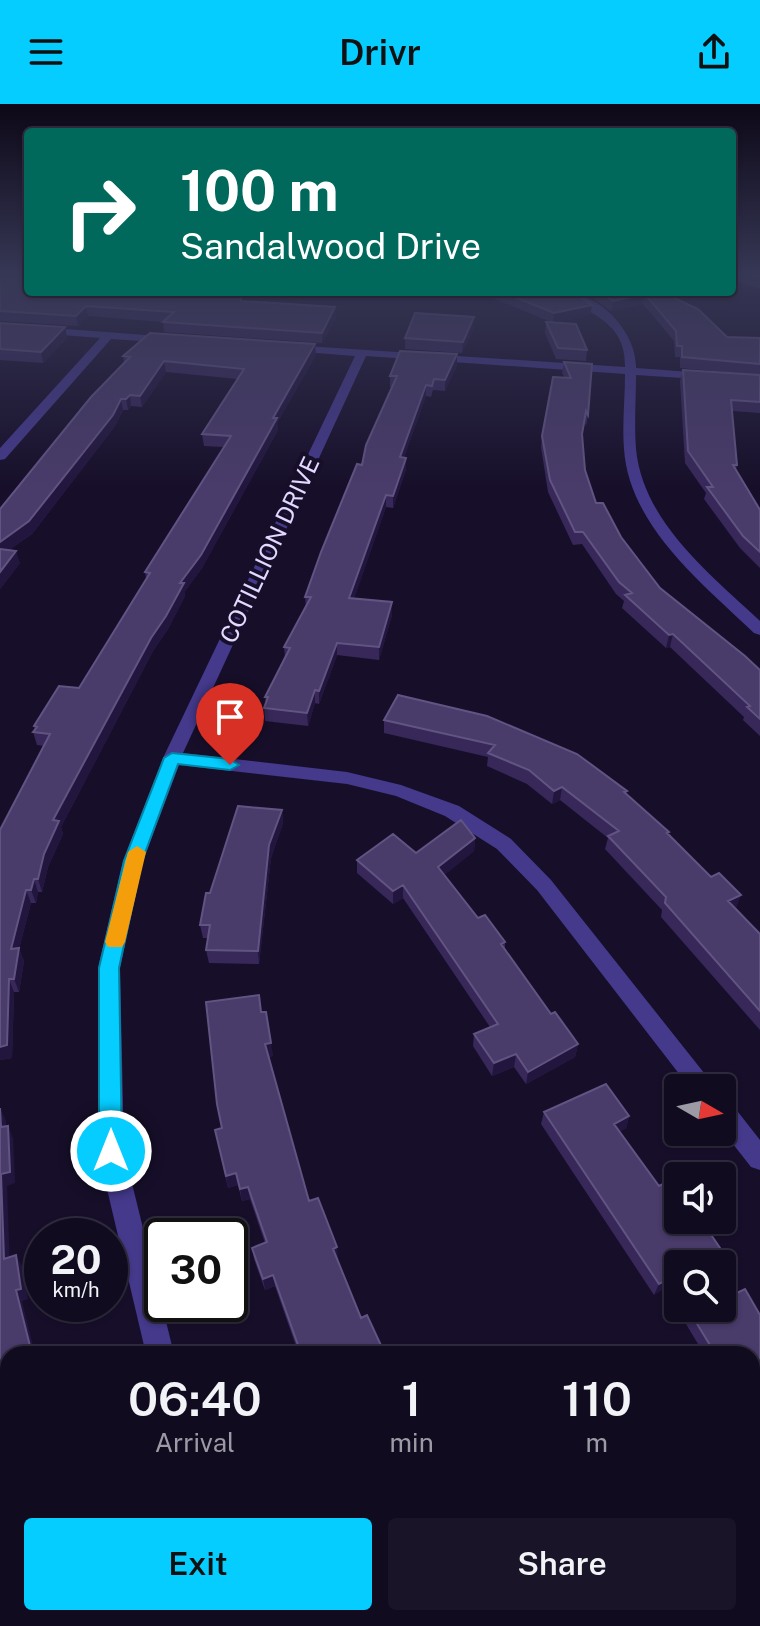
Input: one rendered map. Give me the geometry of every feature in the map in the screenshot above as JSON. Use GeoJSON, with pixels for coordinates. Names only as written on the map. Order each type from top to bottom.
{"type":"FeatureCollection","features":[{"type":"Feature","properties":{"kind":"street"},"geometry":{"type":"LineString","coordinates":[[0,456],[99,345]]}},
{"type":"Feature","properties":{"kind":"street"},"geometry":{"type":"LineString","coordinates":[[628,345],[633,371],[630,451],[640,488],[660,525],[690,563],[760,630]]}},
{"type":"Feature","properties":{"kind":"street"},"geometry":{"type":"LineString","coordinates":[[282,347],[760,380]]}},
{"type":"Feature","properties":{"kind":"street","name":"COTILLION DRIVE"},"geometry":{"type":"LineString","coordinates":[[158,1346],[111,1151],[109,968],[133,861],[172,758],[362,353]]}},
{"type":"Feature","properties":{"kind":"street"},"geometry":{"type":"LineString","coordinates":[[172,758],[347,778],[401,791],[452,811],[504,844],[544,885],[693,1074]]}},
{"type":"Feature","properties":{"kind":"street"},"geometry":{"type":"LineString","coordinates":[[736,1129],[760,1159]]}},
{"type":"Feature","properties":{"kind":"building"},"geometry":{"type":"Polygon","coordinates":[[[0,345],[48,345],[41,352],[0,349],[0,345]]]}},
{"type":"Feature","properties":{"kind":"building"},"geometry":{"type":"Polygon","coordinates":[[[136,345],[314,345],[201,555],[180,583],[184,583],[53,820],[59,821],[44,854],[38,879],[34,879],[31,890],[26,890],[11,949],[19,948],[14,979],[9,979],[7,1045],[0,1047],[0,830],[50,734],[33,732],[37,727],[34,726],[59,686],[79,688],[150,573],[145,572],[231,436],[202,434],[244,369],[164,361],[140,396],[130,395],[121,399],[113,415],[29,521],[0,542],[0,509],[91,397],[130,357],[123,356],[136,345]]]}},
{"type":"Feature","properties":{"kind":"building"},"geometry":{"type":"Polygon","coordinates":[[[557,345],[585,345],[587,350],[558,348],[557,345]]]}},
{"type":"Feature","properties":{"kind":"building"},"geometry":{"type":"Polygon","coordinates":[[[760,345],[760,364],[682,357],[682,346],[677,346],[760,345]]]}},
{"type":"Feature","properties":{"kind":"building"},"geometry":{"type":"Polygon","coordinates":[[[400,351],[457,354],[445,380],[434,379],[432,386],[426,385],[400,457],[406,458],[393,496],[386,495],[349,598],[392,602],[379,647],[337,643],[307,713],[264,708],[268,697],[265,697],[290,648],[284,647],[311,597],[305,597],[321,552],[357,464],[362,465],[366,445],[397,376],[390,376],[400,351]]]}},
{"type":"Feature","properties":{"kind":"building"},"geometry":{"type":"Polygon","coordinates":[[[564,362],[592,364],[588,415],[586,411],[582,434],[585,470],[596,503],[603,503],[621,537],[660,588],[760,670],[760,719],[673,634],[669,635],[625,595],[632,593],[619,582],[583,532],[575,532],[550,480],[542,436],[553,377],[571,378],[564,362]]]}},
{"type":"Feature","properties":{"kind":"building"},"geometry":{"type":"Polygon","coordinates":[[[683,370],[760,375],[760,402],[731,400],[737,465],[733,465],[760,510],[760,552],[743,536],[707,487],[713,487],[688,451],[683,370]]]}},
{"type":"Feature","properties":{"kind":"building"},"geometry":{"type":"Polygon","coordinates":[[[0,549],[16,551],[0,572],[0,549]]]}},
{"type":"Feature","properties":{"kind":"building"},"geometry":{"type":"Polygon","coordinates":[[[398,695],[487,716],[577,754],[627,791],[624,792],[669,832],[711,877],[719,873],[741,895],[728,901],[760,934],[760,1011],[665,903],[666,897],[608,836],[619,831],[562,787],[554,791],[529,770],[488,753],[495,745],[384,720],[398,695]]]}},
{"type":"Feature","properties":{"kind":"building"},"geometry":{"type":"Polygon","coordinates":[[[238,806],[282,810],[269,845],[258,951],[206,950],[210,925],[200,925],[206,893],[210,893],[238,806]]]}},
{"type":"Feature","properties":{"kind":"building"},"geometry":{"type":"Polygon","coordinates":[[[461,820],[475,838],[438,867],[478,918],[485,915],[505,942],[501,944],[551,1014],[555,1012],[578,1044],[528,1072],[516,1054],[494,1063],[474,1034],[498,1024],[403,885],[393,891],[357,860],[393,834],[416,853],[461,820]]]}},
{"type":"Feature","properties":{"kind":"building"},"geometry":{"type":"Polygon","coordinates":[[[259,995],[261,1012],[266,1012],[271,1043],[265,1044],[309,1201],[318,1198],[337,1247],[333,1249],[361,1318],[367,1315],[381,1346],[298,1346],[273,1275],[263,1279],[252,1248],[267,1242],[248,1187],[240,1189],[236,1173],[226,1176],[215,1130],[222,1128],[206,1002],[259,995]]]}},
{"type":"Feature","properties":{"kind":"building"},"geometry":{"type":"Polygon","coordinates":[[[606,1084],[629,1116],[614,1124],[659,1186],[664,1184],[664,1234],[710,1234],[720,1248],[664,1250],[664,1281],[659,1284],[544,1112],[606,1084]]]}},
{"type":"Feature","properties":{"kind":"building"},"geometry":{"type":"Polygon","coordinates":[[[0,1108],[1,1127],[8,1126],[10,1172],[1,1174],[4,1259],[16,1255],[21,1289],[16,1290],[30,1346],[0,1346],[0,1108]]]}},
{"type":"Feature","properties":{"kind":"building"},"geometry":{"type":"Polygon","coordinates":[[[745,1289],[760,1315],[760,1346],[711,1346],[696,1322],[736,1322],[736,1293],[745,1289]]]}},
{"type":"Feature","properties":{"kind":"slow traffic"},"geometry":{"type":"LineString","coordinates":[[115,942],[137,852]]}},
{"type":"Feature","properties":{"kind":"route"},"geometry":{"type":"LineString","coordinates":[[111,1151],[109,968],[133,861],[172,758],[230,765]]}}]}
